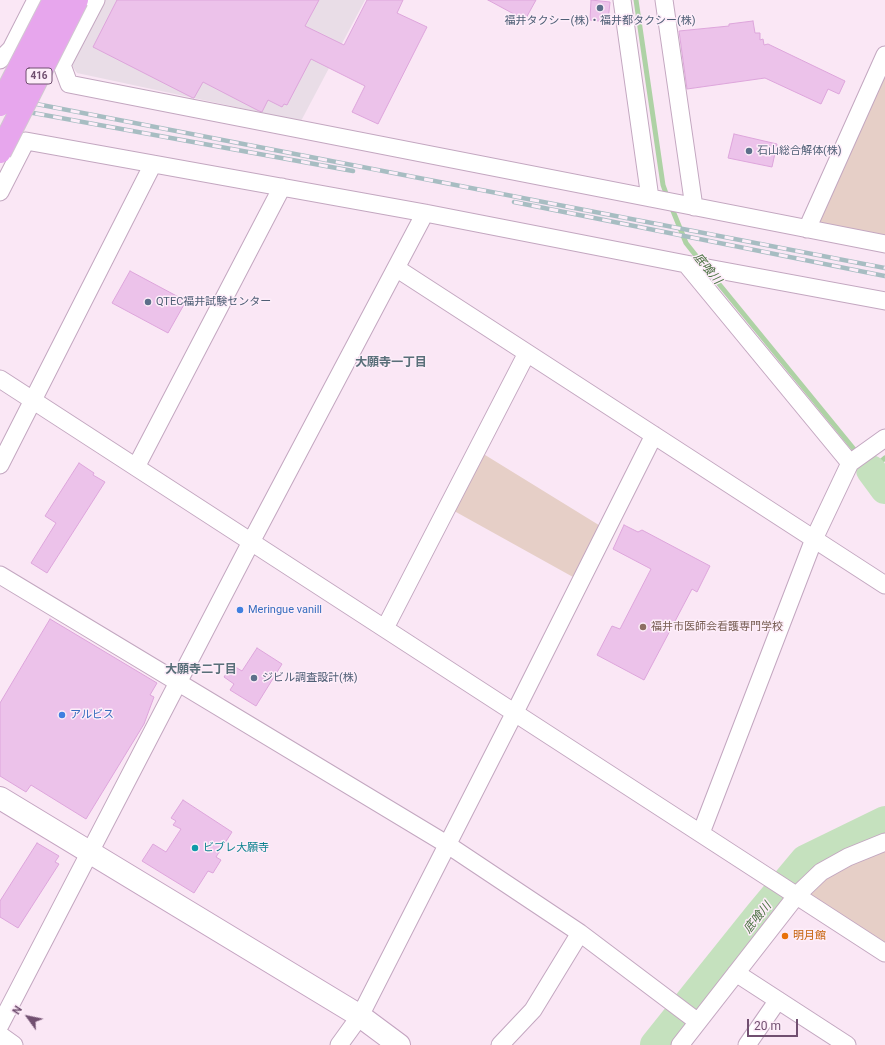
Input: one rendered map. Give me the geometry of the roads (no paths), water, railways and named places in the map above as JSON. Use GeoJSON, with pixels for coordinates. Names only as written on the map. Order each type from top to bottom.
{"type":"FeatureCollection","features":[{"type":"Feature","properties":{"kind":"highway","name":"416"},"geometry":{"type":"LineString","coordinates":[[0,105],[54,0]]}},
{"type":"Feature","properties":{"kind":"highway","name":"416"},"geometry":{"type":"LineString","coordinates":[[0,152],[77,0]]}},
{"type":"Feature","properties":{"kind":"street"},"geometry":{"type":"LineString","coordinates":[[36,0],[5,55],[62,65]]}},
{"type":"Feature","properties":{"kind":"street"},"geometry":{"type":"LineString","coordinates":[[96,0],[62,65],[69,84],[885,244]]}},
{"type":"Feature","properties":{"kind":"street"},"geometry":{"type":"LineString","coordinates":[[622,0],[650,198]]}},
{"type":"Feature","properties":{"kind":"street"},"geometry":{"type":"LineString","coordinates":[[664,0],[694,207]]}},
{"type":"Feature","properties":{"kind":"street"},"geometry":{"type":"LineString","coordinates":[[807,229],[885,54]]}},
{"type":"Feature","properties":{"kind":"street"},"geometry":{"type":"LineString","coordinates":[[0,192],[26,141],[424,213],[885,301]]}},
{"type":"Feature","properties":{"kind":"street"},"geometry":{"type":"LineString","coordinates":[[0,143],[22,148]]}},
{"type":"Feature","properties":{"kind":"street"},"geometry":{"type":"LineString","coordinates":[[0,465],[153,164]]}},
{"type":"Feature","properties":{"kind":"street"},"geometry":{"type":"LineString","coordinates":[[136,467],[282,187]]}},
{"type":"Feature","properties":{"kind":"street"},"geometry":{"type":"LineString","coordinates":[[0,1025],[424,213]]}},
{"type":"Feature","properties":{"kind":"street"},"geometry":{"type":"LineString","coordinates":[[686,264],[850,463]]}},
{"type":"Feature","properties":{"kind":"street"},"geometry":{"type":"LineString","coordinates":[[396,268],[885,585]]}},
{"type":"Feature","properties":{"kind":"street"},"geometry":{"type":"LineString","coordinates":[[385,628],[527,353]]}},
{"type":"Feature","properties":{"kind":"street"},"geometry":{"type":"LineString","coordinates":[[0,379],[885,953]]}},
{"type":"Feature","properties":{"kind":"street"},"geometry":{"type":"LineString","coordinates":[[339,1045],[360,1016],[448,845],[654,435]]}},
{"type":"Feature","properties":{"kind":"street"},"geometry":{"type":"LineString","coordinates":[[701,833],[814,539],[850,463],[885,438]]}},
{"type":"Feature","properties":{"kind":"street"},"geometry":{"type":"LineString","coordinates":[[0,576],[448,845],[580,933],[698,1022]]}},
{"type":"Feature","properties":{"kind":"street"},"geometry":{"type":"LineString","coordinates":[[0,798],[360,1016],[399,1045]]}},
{"type":"Feature","properties":{"kind":"street"},"geometry":{"type":"LineString","coordinates":[[680,1045],[797,895],[821,872],[848,856],[885,842]]}},
{"type":"Feature","properties":{"kind":"street"},"geometry":{"type":"LineString","coordinates":[[500,1045],[533,1010],[580,933]]}},
{"type":"Feature","properties":{"kind":"street"},"geometry":{"type":"LineString","coordinates":[[736,972],[847,1045]]}},
{"type":"Feature","properties":{"kind":"street"},"geometry":{"type":"LineString","coordinates":[[747,1045],[778,1000]]}},
{"type":"Feature","properties":{"kind":"street"},"geometry":{"type":"LineString","coordinates":[[0,1035],[14,1045]]}},
{"type":"Feature","properties":{"kind":"waterway","name":"底喰川"},"geometry":{"type":"LineString","coordinates":[[636,0],[663,185],[668,199]]}},
{"type":"Feature","properties":{"kind":"waterway","name":"底喰川"},"geometry":{"type":"LineString","coordinates":[[671,206],[686,243],[701,262]]}},
{"type":"Feature","properties":{"kind":"waterway","name":"底喰川"},"geometry":{"type":"LineString","coordinates":[[710,273],[871,470],[885,458]]}},
{"type":"Feature","properties":{"kind":"waterway","name":"底喰川"},"geometry":{"type":"LineString","coordinates":[[871,470],[885,489]]}},
{"type":"Feature","properties":{"kind":"waterway","name":"底喰川"},"geometry":{"type":"LineString","coordinates":[[655,1045],[805,860],[885,821]]}},
{"type":"Feature","properties":{"kind":"railway"},"geometry":{"type":"LineString","coordinates":[[0,97],[885,268]]}},
{"type":"Feature","properties":{"kind":"railway"},"geometry":{"type":"LineString","coordinates":[[0,107],[353,171]]}},
{"type":"Feature","properties":{"kind":"railway"},"geometry":{"type":"LineString","coordinates":[[514,202],[885,276]]}},
{"type":"Feature","properties":{"kind":"place","name":"福井タクシー(株)・福井都タクシー(株)"},"geometry":{"type":"Point","coordinates":[600,8]}},
{"type":"Feature","properties":{"kind":"place","name":"石山総合解体(株)"},"geometry":{"type":"Point","coordinates":[749,151]}},
{"type":"Feature","properties":{"kind":"place","name":"QTEC福井試験センター"},"geometry":{"type":"Point","coordinates":[148,302]}},
{"type":"Feature","properties":{"kind":"place","name":"Meringue vanill"},"geometry":{"type":"Point","coordinates":[240,610]}},
{"type":"Feature","properties":{"kind":"place","name":"福井市医師会看護専門学校"},"geometry":{"type":"Point","coordinates":[643,627]}},
{"type":"Feature","properties":{"kind":"place","name":"ジビル調査設計(株)"},"geometry":{"type":"Point","coordinates":[254,678]}},
{"type":"Feature","properties":{"kind":"place","name":"アルビス"},"geometry":{"type":"Point","coordinates":[62,715]}},
{"type":"Feature","properties":{"kind":"place","name":"ビブレ大願寺"},"geometry":{"type":"Point","coordinates":[195,848]}},
{"type":"Feature","properties":{"kind":"place","name":"明月館"},"geometry":{"type":"Point","coordinates":[785,936]}},
{"type":"Feature","properties":{"kind":"district","name":"大願寺一丁目"},"geometry":{"type":"Point","coordinates":[391,363]}},
{"type":"Feature","properties":{"kind":"district","name":"大願寺二丁目"},"geometry":{"type":"Point","coordinates":[201,670]}}]}
